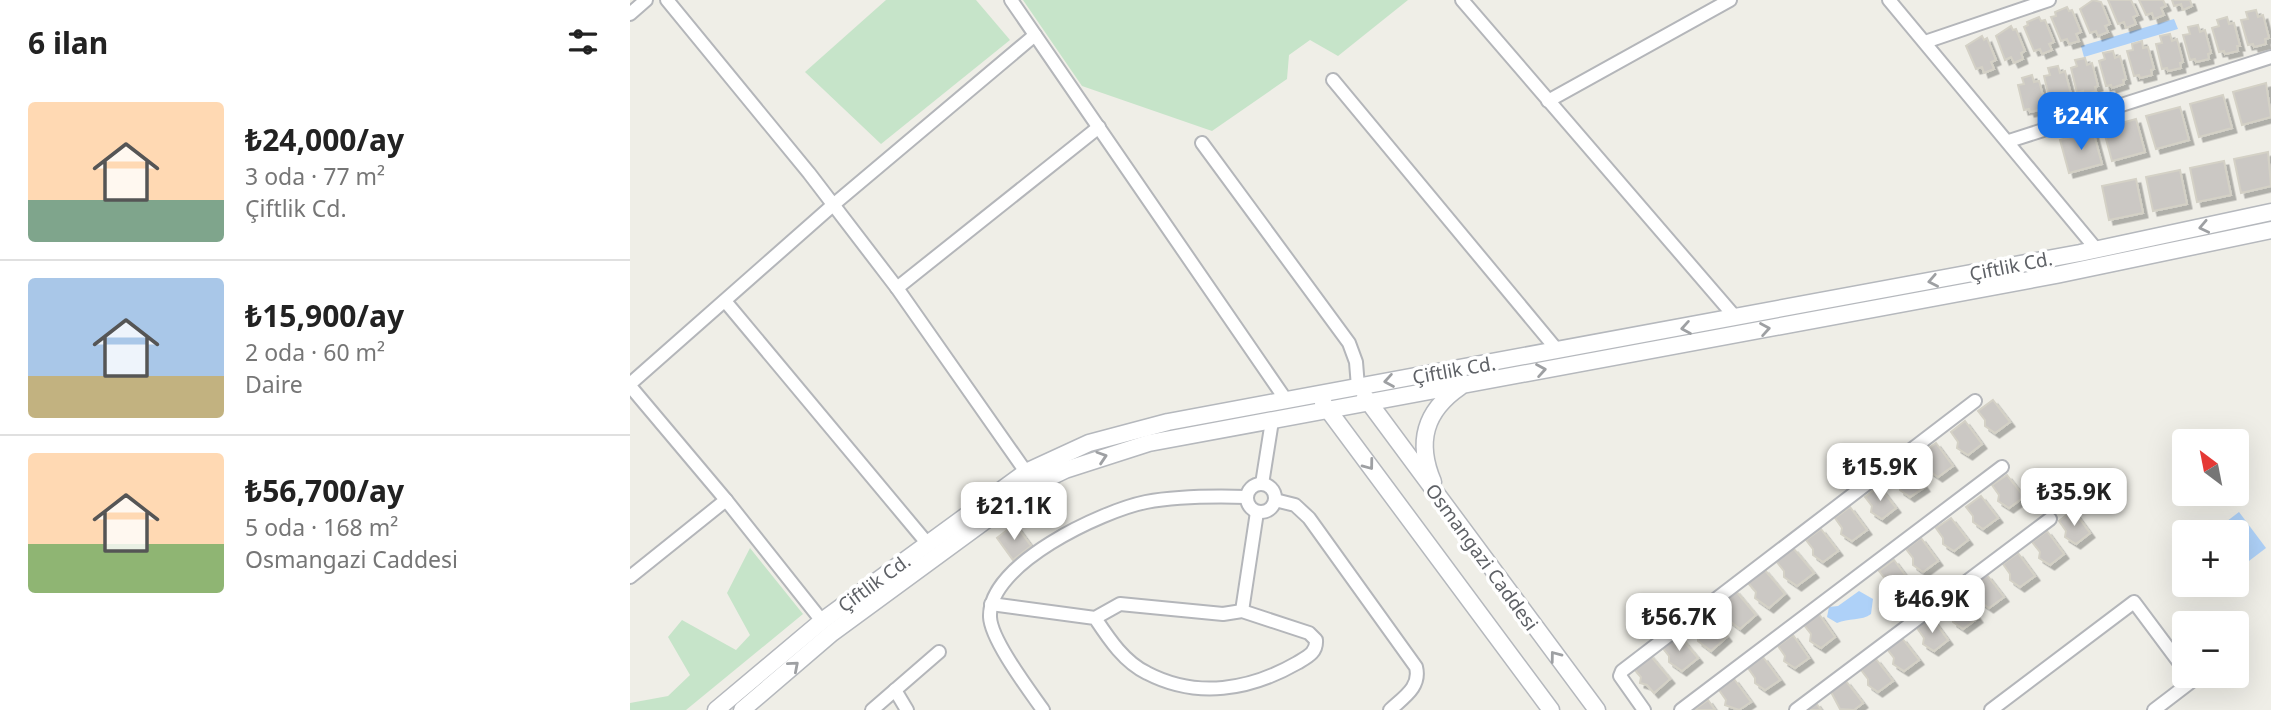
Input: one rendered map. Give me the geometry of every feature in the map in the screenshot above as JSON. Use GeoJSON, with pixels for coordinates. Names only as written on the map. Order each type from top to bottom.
{"type":"FeatureCollection","features":[{"type":"Feature","properties":{"kind":"street"},"geometry":{"type":"LineString","coordinates":[[630,14],[646,0]]}},
{"type":"Feature","properties":{"kind":"street"},"geometry":{"type":"LineString","coordinates":[[667,0],[833,205],[897,289],[1026,472]]}},
{"type":"Feature","properties":{"kind":"street"},"geometry":{"type":"LineString","coordinates":[[1011,0],[1286,400]]}},
{"type":"Feature","properties":{"kind":"street"},"geometry":{"type":"LineString","coordinates":[[1462,0],[1735,318]]}},
{"type":"Feature","properties":{"kind":"street"},"geometry":{"type":"LineString","coordinates":[[1548,101],[1730,0]]}},
{"type":"Feature","properties":{"kind":"street"},"geometry":{"type":"LineString","coordinates":[[1889,0],[2097,250]]}},
{"type":"Feature","properties":{"kind":"street"},"geometry":{"type":"LineString","coordinates":[[1926,42],[2049,0]]}},
{"type":"Feature","properties":{"kind":"street"},"geometry":{"type":"LineString","coordinates":[[822,621],[630,385],[833,205],[1035,35]]}},
{"type":"Feature","properties":{"kind":"street"},"geometry":{"type":"LineString","coordinates":[[2008,141],[2271,57]]}},
{"type":"Feature","properties":{"kind":"street"},"geometry":{"type":"LineString","coordinates":[[1333,80],[1558,351]]}},
{"type":"Feature","properties":{"kind":"street"},"geometry":{"type":"LineString","coordinates":[[897,289],[1099,127]]}},
{"type":"Feature","properties":{"kind":"street"},"geometry":{"type":"LineString","coordinates":[[1202,143],[1349,343],[1356,362],[1358,387]]}},
{"type":"Feature","properties":{"kind":"street","name":"Çiftlik Cd."},"geometry":{"type":"LineString","coordinates":[[716,710],[822,621],[1026,472],[1062,453],[1124,432],[2097,250],[2271,212]]}},
{"type":"Feature","properties":{"kind":"street","name":"Çiftlik Cd."},"geometry":{"type":"LineString","coordinates":[[742,710],[832,633],[1034,485],[1065,470],[1149,443],[2056,275],[2271,230]]}},
{"type":"Feature","properties":{"kind":"street"},"geometry":{"type":"LineString","coordinates":[[725,301],[927,543]]}},
{"type":"Feature","properties":{"kind":"street"},"geometry":{"type":"LineString","coordinates":[[1440,500],[1428,470],[1424,432],[1440,403],[1462,385]]}},
{"type":"Feature","properties":{"kind":"street","name":"Osmangazi Caddesi"},"geometry":{"type":"LineString","coordinates":[[1358,387],[1597,710]]}},
{"type":"Feature","properties":{"kind":"street","name":"Osmangazi Caddesi"},"geometry":{"type":"LineString","coordinates":[[1317,394],[1551,710]]}},
{"type":"Feature","properties":{"kind":"street"},"geometry":{"type":"LineString","coordinates":[[1644,710],[1620,676],[1622,671],[1975,401]]}},
{"type":"Feature","properties":{"kind":"street"},"geometry":{"type":"LineString","coordinates":[[1262,484],[1272,421]]}},
{"type":"Feature","properties":{"kind":"street"},"geometry":{"type":"LineString","coordinates":[[1681,710],[2002,467]]}},
{"type":"Feature","properties":{"kind":"street"},"geometry":{"type":"LineString","coordinates":[[1262,484],[1270,488],[1275,500],[1271,509],[1257,512],[1250,507],[1247,496],[1253,487],[1262,484]]}},
{"type":"Feature","properties":{"kind":"street"},"geometry":{"type":"LineString","coordinates":[[1043,710],[1007,656],[990,621],[991,604],[1008,579],[1030,556],[1067,533],[1107,514],[1144,503],[1192,496],[1247,496]]}},
{"type":"Feature","properties":{"kind":"street"},"geometry":{"type":"LineString","coordinates":[[630,577],[726,500]]}},
{"type":"Feature","properties":{"kind":"street"},"geometry":{"type":"LineString","coordinates":[[1275,500],[1295,505],[1309,518],[1416,667],[1419,677],[1415,687],[1390,710]]}},
{"type":"Feature","properties":{"kind":"street"},"geometry":{"type":"LineString","coordinates":[[1241,611],[1257,512]]}},
{"type":"Feature","properties":{"kind":"street"},"geometry":{"type":"LineString","coordinates":[[1796,710],[2050,519]]}},
{"type":"Feature","properties":{"kind":"street"},"geometry":{"type":"LineString","coordinates":[[1991,710],[2134,603],[2172,653]]}},
{"type":"Feature","properties":{"kind":"street"},"geometry":{"type":"LineString","coordinates":[[991,604],[1095,618],[1119,604],[1223,614],[1241,611],[1309,633],[1316,640],[1317,646],[1311,655],[1273,677],[1240,687],[1207,689],[1145,673],[1111,643],[1095,618]]}},
{"type":"Feature","properties":{"kind":"street"},"geometry":{"type":"LineString","coordinates":[[872,710],[939,652]]}},
{"type":"Feature","properties":{"kind":"street"},"geometry":{"type":"LineString","coordinates":[[2154,710],[2184,688]]}},
{"type":"Feature","properties":{"kind":"street"},"geometry":{"type":"LineString","coordinates":[[895,690],[907,710]]}},
{"type":"Feature","properties":{"kind":"green space"},"geometry":{"type":"Polygon","coordinates":[[[886,0],[976,0],[1010,40],[881,144],[805,72],[886,0]]]}},
{"type":"Feature","properties":{"kind":"green space"},"geometry":{"type":"Polygon","coordinates":[[[1023,0],[1408,0],[1338,56],[1310,40],[1289,55],[1287,79],[1212,131],[1082,86],[1023,0]]]}},
{"type":"Feature","properties":{"kind":"green space"},"geometry":{"type":"Polygon","coordinates":[[[750,548],[803,614],[686,710],[630,710],[630,703],[668,696],[690,675],[668,637],[682,620],[736,650],[750,635],[727,593],[750,548]]]}},
{"type":"Feature","properties":{"kind":"water"},"geometry":{"type":"Polygon","coordinates":[[[2174,19],[2178,29],[2084,57],[2081,46],[2174,19]]]}},
{"type":"Feature","properties":{"kind":"water"},"geometry":{"type":"Polygon","coordinates":[[[2239,512],[2245,520],[2228,520],[2239,512]]]}},
{"type":"Feature","properties":{"kind":"water"},"geometry":{"type":"Polygon","coordinates":[[[2249,525],[2266,548],[2249,561],[2249,525]]]}},
{"type":"Feature","properties":{"kind":"water"},"geometry":{"type":"Polygon","coordinates":[[[1859,591],[1873,599],[1871,614],[1837,623],[1827,617],[1829,607],[1838,606],[1859,591]]]}},
{"type":"Feature","properties":{"kind":"building"},"geometry":{"type":"Polygon","coordinates":[[[2093,0],[2101,2],[2110,24],[2105,26],[2108,32],[2098,36],[2096,31],[2090,33],[2080,9],[2093,0]]]}},
{"type":"Feature","properties":{"kind":"building"},"geometry":{"type":"Polygon","coordinates":[[[2108,0],[2131,0],[2138,15],[2133,17],[2136,24],[2126,28],[2124,22],[2118,24],[2108,0]]]}},
{"type":"Feature","properties":{"kind":"building"},"geometry":{"type":"Polygon","coordinates":[[[2139,0],[2163,0],[2166,6],[2161,8],[2164,15],[2154,19],[2152,13],[2146,15],[2139,0]]]}},
{"type":"Feature","properties":{"kind":"building"},"geometry":{"type":"Polygon","coordinates":[[[2172,0],[2190,0],[2192,6],[2183,10],[2181,4],[2174,6],[2172,0]]]}},
{"type":"Feature","properties":{"kind":"building"},"geometry":{"type":"Polygon","coordinates":[[[2067,7],[2069,11],[2072,10],[2081,32],[2076,34],[2079,41],[2069,44],[2067,39],[2061,41],[2051,17],[2056,16],[2055,12],[2067,7]]]}},
{"type":"Feature","properties":{"kind":"building"},"geometry":{"type":"Polygon","coordinates":[[[2256,10],[2258,17],[2263,15],[2269,38],[2265,39],[2266,44],[2254,47],[2253,44],[2248,45],[2241,20],[2248,19],[2246,12],[2256,10]]]}},
{"type":"Feature","properties":{"kind":"building"},"geometry":{"type":"Polygon","coordinates":[[[2039,17],[2041,21],[2045,20],[2054,42],[2049,44],[2052,50],[2042,54],[2040,49],[2034,51],[2024,27],[2028,25],[2027,22],[2039,17]]]}},
{"type":"Feature","properties":{"kind":"building"},"geometry":{"type":"Polygon","coordinates":[[[2227,17],[2229,24],[2234,23],[2240,46],[2237,46],[2238,51],[2225,54],[2224,51],[2219,52],[2212,28],[2219,26],[2217,20],[2227,17]]]}},
{"type":"Feature","properties":{"kind":"building"},"geometry":{"type":"Polygon","coordinates":[[[2198,25],[2200,32],[2205,30],[2211,53],[2208,54],[2209,59],[2196,62],[2195,59],[2190,60],[2183,35],[2190,34],[2188,27],[2198,25]]]}},
{"type":"Feature","properties":{"kind":"building"},"geometry":{"type":"Polygon","coordinates":[[[2011,26],[2013,30],[2016,29],[2025,51],[2021,53],[2023,59],[2014,63],[2011,57],[2005,60],[1996,36],[2011,26]]]}},
{"type":"Feature","properties":{"kind":"building"},"geometry":{"type":"Polygon","coordinates":[[[2170,34],[2172,41],[2177,39],[2183,62],[2180,63],[2181,68],[2168,71],[2167,68],[2162,69],[2156,44],[2162,43],[2160,36],[2170,34]]]}},
{"type":"Feature","properties":{"kind":"building"},"geometry":{"type":"Polygon","coordinates":[[[1982,36],[1984,40],[1987,38],[1996,60],[1991,62],[1994,69],[1984,73],[1982,67],[1976,69],[1966,46],[1982,36]]]}},
{"type":"Feature","properties":{"kind":"building"},"geometry":{"type":"Polygon","coordinates":[[[2142,41],[2143,48],[2148,47],[2154,69],[2151,70],[2152,75],[2140,78],[2139,75],[2134,76],[2127,51],[2133,50],[2132,44],[2142,41]]]}},
{"type":"Feature","properties":{"kind":"building"},"geometry":{"type":"Polygon","coordinates":[[[2113,51],[2115,58],[2120,56],[2126,79],[2123,80],[2124,84],[2112,88],[2111,85],[2106,86],[2099,61],[2105,59],[2103,53],[2113,51]]]}},
{"type":"Feature","properties":{"kind":"building"},"geometry":{"type":"Polygon","coordinates":[[[2085,58],[2087,65],[2092,63],[2098,86],[2095,87],[2096,91],[2083,95],[2083,91],[2077,93],[2071,68],[2077,66],[2075,60],[2085,58]]]}},
{"type":"Feature","properties":{"kind":"building"},"geometry":{"type":"Polygon","coordinates":[[[2058,66],[2060,73],[2065,71],[2071,94],[2068,95],[2069,100],[2056,103],[2055,100],[2050,101],[2044,76],[2050,75],[2048,68],[2058,66]]]}},
{"type":"Feature","properties":{"kind":"building"},"geometry":{"type":"Polygon","coordinates":[[[2032,75],[2034,82],[2039,81],[2045,103],[2042,104],[2043,109],[2030,112],[2029,109],[2024,110],[2018,85],[2024,84],[2022,78],[2032,75]]]}},
{"type":"Feature","properties":{"kind":"building"},"geometry":{"type":"Polygon","coordinates":[[[2266,83],[2271,117],[2242,125],[2233,92],[2266,83]]]}},
{"type":"Feature","properties":{"kind":"building"},"geometry":{"type":"Polygon","coordinates":[[[2223,95],[2232,128],[2199,137],[2190,104],[2223,95]]]}},
{"type":"Feature","properties":{"kind":"building"},"geometry":{"type":"Polygon","coordinates":[[[2180,107],[2189,140],[2156,149],[2146,116],[2180,107]]]}},
{"type":"Feature","properties":{"kind":"building"},"geometry":{"type":"Polygon","coordinates":[[[2136,119],[2145,152],[2112,161],[2103,128],[2136,119]]]}},
{"type":"Feature","properties":{"kind":"building"},"geometry":{"type":"Polygon","coordinates":[[[2093,131],[2102,164],[2069,173],[2060,140],[2093,131]]]}},
{"type":"Feature","properties":{"kind":"building"},"geometry":{"type":"Polygon","coordinates":[[[2268,152],[2271,186],[2241,193],[2234,159],[2268,152]]]}},
{"type":"Feature","properties":{"kind":"building"},"geometry":{"type":"Polygon","coordinates":[[[2224,161],[2231,195],[2197,202],[2190,168],[2224,161]]]}},
{"type":"Feature","properties":{"kind":"building"},"geometry":{"type":"Polygon","coordinates":[[[2180,170],[2187,204],[2153,211],[2146,177],[2180,170]]]}},
{"type":"Feature","properties":{"kind":"building"},"geometry":{"type":"Polygon","coordinates":[[[2136,179],[2143,213],[2109,220],[2102,186],[2136,179]]]}},
{"type":"Feature","properties":{"kind":"building"},"geometry":{"type":"Polygon","coordinates":[[[1993,400],[2010,422],[1995,433],[1985,426],[1985,420],[1978,411],[1993,400]]]}},
{"type":"Feature","properties":{"kind":"building"},"geometry":{"type":"Polygon","coordinates":[[[1965,421],[1982,444],[1968,455],[1957,448],[1958,442],[1951,432],[1965,421]]]}},
{"type":"Feature","properties":{"kind":"building"},"geometry":{"type":"Polygon","coordinates":[[[1936,443],[1953,466],[1938,477],[1928,470],[1928,464],[1921,454],[1936,443]]]}},
{"type":"Feature","properties":{"kind":"building"},"geometry":{"type":"Polygon","coordinates":[[[1908,464],[1925,487],[1910,497],[1900,490],[1901,485],[1893,475],[1908,464]]]}},
{"type":"Feature","properties":{"kind":"building"},"geometry":{"type":"Polygon","coordinates":[[[2007,475],[2024,497],[2009,508],[1998,501],[1999,495],[1992,485],[2007,475]]]}},
{"type":"Feature","properties":{"kind":"building"},"geometry":{"type":"Polygon","coordinates":[[[1879,486],[1896,508],[1882,519],[1871,512],[1872,506],[1865,497],[1879,486]]]}},
{"type":"Feature","properties":{"kind":"building"},"geometry":{"type":"Polygon","coordinates":[[[1981,496],[1998,518],[1983,529],[1973,522],[1973,516],[1966,507],[1981,496]]]}},
{"type":"Feature","properties":{"kind":"building"},"geometry":{"type":"Polygon","coordinates":[[[1850,507],[1867,530],[1852,541],[1841,534],[1842,528],[1835,518],[1850,507]]]}},
{"type":"Feature","properties":{"kind":"building"},"geometry":{"type":"Polygon","coordinates":[[[2073,510],[2090,533],[2076,544],[2065,537],[2066,531],[2059,521],[2073,510]]]}},
{"type":"Feature","properties":{"kind":"building"},"geometry":{"type":"Polygon","coordinates":[[[1951,518],[1968,540],[1954,551],[1943,544],[1943,538],[1936,528],[1951,518]]]}},
{"type":"Feature","properties":{"kind":"building"},"geometry":{"type":"Polygon","coordinates":[[[1015,524],[1031,546],[1013,560],[997,538],[1015,524]]]}},
{"type":"Feature","properties":{"kind":"building"},"geometry":{"type":"Polygon","coordinates":[[[1821,529],[1838,551],[1823,562],[1813,555],[1813,549],[1806,540],[1821,529]]]}},
{"type":"Feature","properties":{"kind":"building"},"geometry":{"type":"Polygon","coordinates":[[[2047,531],[2064,554],[2050,565],[2039,558],[2040,552],[2032,542],[2047,531]]]}},
{"type":"Feature","properties":{"kind":"building"},"geometry":{"type":"Polygon","coordinates":[[[1921,538],[1938,561],[1923,572],[1913,565],[1913,558],[1906,549],[1921,538]]]}},
{"type":"Feature","properties":{"kind":"building"},"geometry":{"type":"Polygon","coordinates":[[[1793,548],[1814,573],[1797,586],[1784,577],[1784,571],[1776,561],[1793,548]]]}},
{"type":"Feature","properties":{"kind":"building"},"geometry":{"type":"Polygon","coordinates":[[[2018,553],[2035,576],[2020,587],[2010,580],[2010,574],[2003,564],[2018,553]]]}},
{"type":"Feature","properties":{"kind":"building"},"geometry":{"type":"Polygon","coordinates":[[[1894,560],[1911,583],[1896,593],[1886,586],[1886,580],[1879,571],[1894,560]]]}},
{"type":"Feature","properties":{"kind":"building"},"geometry":{"type":"Polygon","coordinates":[[[1764,569],[1785,594],[1769,608],[1755,598],[1756,592],[1748,583],[1764,569]]]}},
{"type":"Feature","properties":{"kind":"building"},"geometry":{"type":"Polygon","coordinates":[[[1987,575],[2004,597],[1989,608],[1979,601],[1979,595],[1972,585],[1987,575]]]}},
{"type":"Feature","properties":{"kind":"building"},"geometry":{"type":"Polygon","coordinates":[[[1735,590],[1756,615],[1740,629],[1727,619],[1727,613],[1719,604],[1735,590]]]}},
{"type":"Feature","properties":{"kind":"building"},"geometry":{"type":"Polygon","coordinates":[[[1961,595],[1978,618],[1963,629],[1953,622],[1953,616],[1946,606],[1961,595]]]}},
{"type":"Feature","properties":{"kind":"building"},"geometry":{"type":"Polygon","coordinates":[[[1706,612],[1727,637],[1711,651],[1698,641],[1698,635],[1690,625],[1706,612]]]}},
{"type":"Feature","properties":{"kind":"building"},"geometry":{"type":"Polygon","coordinates":[[[1819,614],[1835,637],[1821,648],[1810,641],[1811,634],[1804,625],[1819,614]]]}},
{"type":"Feature","properties":{"kind":"building"},"geometry":{"type":"Polygon","coordinates":[[[1931,617],[1948,640],[1934,651],[1923,644],[1924,638],[1917,628],[1931,617]]]}},
{"type":"Feature","properties":{"kind":"building"},"geometry":{"type":"Polygon","coordinates":[[[1677,633],[1698,658],[1682,671],[1669,662],[1669,656],[1661,646],[1677,633]]]}},
{"type":"Feature","properties":{"kind":"building"},"geometry":{"type":"Polygon","coordinates":[[[1793,635],[1809,658],[1795,668],[1784,661],[1785,656],[1778,646],[1793,635]]]}},
{"type":"Feature","properties":{"kind":"building"},"geometry":{"type":"Polygon","coordinates":[[[1902,638],[1919,660],[1904,671],[1893,664],[1894,658],[1887,649],[1902,638]]]}},
{"type":"Feature","properties":{"kind":"building"},"geometry":{"type":"Polygon","coordinates":[[[1649,654],[1670,679],[1654,693],[1647,685],[1640,683],[1641,677],[1633,668],[1649,654]]]}},
{"type":"Feature","properties":{"kind":"building"},"geometry":{"type":"Polygon","coordinates":[[[1763,657],[1780,680],[1765,690],[1755,683],[1755,678],[1748,668],[1763,657]]]}},
{"type":"Feature","properties":{"kind":"building"},"geometry":{"type":"Polygon","coordinates":[[[1876,659],[1893,681],[1878,692],[1868,685],[1868,679],[1861,670],[1876,659]]]}},
{"type":"Feature","properties":{"kind":"building"},"geometry":{"type":"Polygon","coordinates":[[[1734,679],[1751,702],[1739,710],[1725,705],[1726,700],[1719,690],[1734,679]]]}},
{"type":"Feature","properties":{"kind":"building"},"geometry":{"type":"Polygon","coordinates":[[[1846,681],[1863,703],[1854,710],[1840,709],[1831,692],[1846,681]]]}},
{"type":"Feature","properties":{"kind":"building"},"geometry":{"type":"Polygon","coordinates":[[[1708,700],[1715,710],[1694,710],[1708,700]]]}},
{"type":"Feature","properties":{"kind":"building"},"geometry":{"type":"Polygon","coordinates":[[[1816,703],[1821,710],[1806,710],[1816,703]]]}}]}
